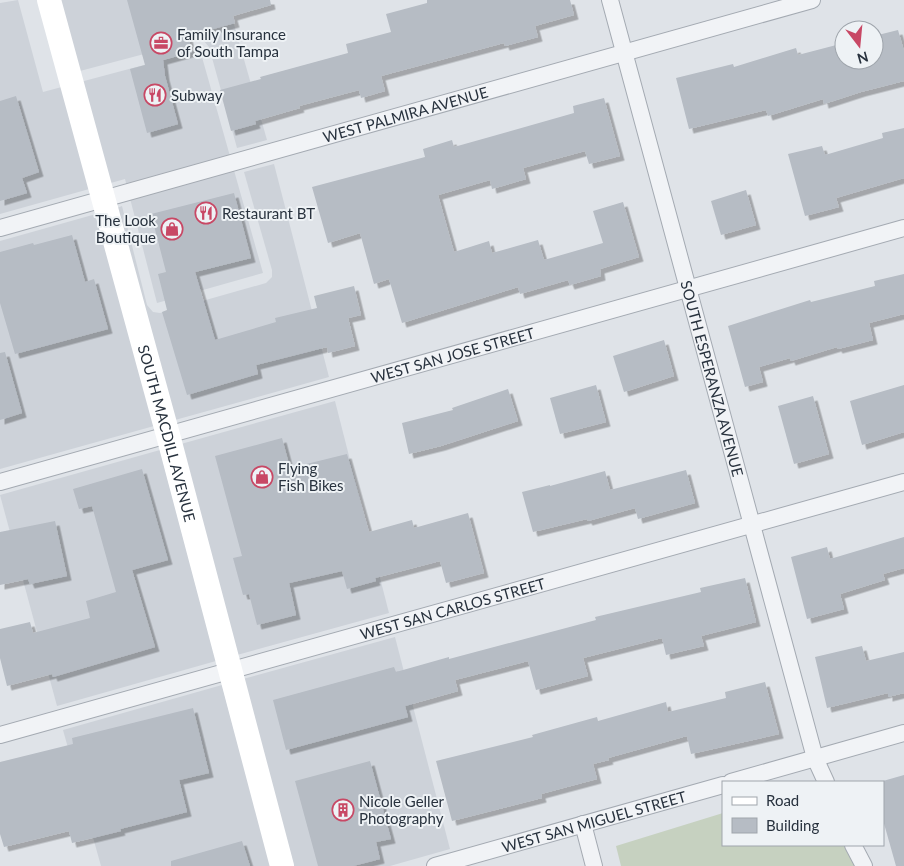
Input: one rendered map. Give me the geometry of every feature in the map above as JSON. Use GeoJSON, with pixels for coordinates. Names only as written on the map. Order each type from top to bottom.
{"type":"FeatureCollection","features":[{"type":"Feature","properties":{"kind":"street","name":"SOUTH MACDILL AVENUE"},"geometry":{"type":"LineString","coordinates":[[49,0],[168,435],[282,866]]}},
{"type":"Feature","properties":{"kind":"street","name":"SOUTH ESPERANZA AVENUE"},"geometry":{"type":"LineString","coordinates":[[610,0],[816,758],[826,781]]}},
{"type":"Feature","properties":{"kind":"street","name":"WEST PALMIRA AVENUE"},"geometry":{"type":"LineString","coordinates":[[0,228],[812,0]]}},
{"type":"Feature","properties":{"kind":"street","name":"WEST SAN JOSE STREET"},"geometry":{"type":"LineString","coordinates":[[0,482],[904,228]]}},
{"type":"Feature","properties":{"kind":"street","name":"WEST SAN CARLOS STREET"},"geometry":{"type":"LineString","coordinates":[[0,735],[904,482]]}},
{"type":"Feature","properties":{"kind":"street"},"geometry":{"type":"LineString","coordinates":[[735,781],[904,733]]}},
{"type":"Feature","properties":{"kind":"street","name":"WEST SAN MIGUEL STREET"},"geometry":{"type":"LineString","coordinates":[[435,866],[722,784]]}},
{"type":"Feature","properties":{"kind":"street"},"geometry":{"type":"LineString","coordinates":[[583,824],[594,866]]}},
{"type":"Feature","properties":{"kind":"street"},"geometry":{"type":"LineString","coordinates":[[854,846],[864,866]]}},
{"type":"Feature","properties":{"kind":"shaded area"},"geometry":{"type":"Polygon","coordinates":[[[18,0],[43,92],[200,50],[263,273],[157,303],[125,179],[0,214],[0,3],[18,0]]]}},
{"type":"Feature","properties":{"kind":"shaded area"},"geometry":{"type":"Polygon","coordinates":[[[60,0],[227,0],[267,140],[237,148],[209,47],[203,40],[80,71],[60,0]]]}},
{"type":"Feature","properties":{"kind":"shaded area"},"geometry":{"type":"Polygon","coordinates":[[[274,164],[329,377],[175,420],[117,208],[122,206],[147,305],[153,312],[160,313],[266,283],[272,277],[272,270],[244,172],[274,164]]]}},
{"type":"Feature","properties":{"kind":"shaded area"},"geometry":{"type":"Polygon","coordinates":[[[96,214],[154,426],[0,469],[0,241],[96,214]]]}},
{"type":"Feature","properties":{"kind":"shaded area"},"geometry":{"type":"Polygon","coordinates":[[[335,401],[389,613],[237,655],[181,444],[335,401]]]}},
{"type":"Feature","properties":{"kind":"shaded area"},"geometry":{"type":"Polygon","coordinates":[[[160,450],[216,661],[57,706],[0,495],[160,450]]]}},
{"type":"Feature","properties":{"kind":"shaded area"},"geometry":{"type":"Polygon","coordinates":[[[395,637],[450,849],[390,866],[294,866],[243,679],[395,637]]]}},
{"type":"Feature","properties":{"kind":"shaded area"},"geometry":{"type":"Polygon","coordinates":[[[222,685],[271,866],[101,866],[63,730],[222,685]]]}},
{"type":"Feature","properties":{"kind":"green space"},"geometry":{"type":"Polygon","coordinates":[[[722,813],[722,846],[850,846],[858,866],[621,866],[616,846],[722,813]]]}},
{"type":"Feature","properties":{"kind":"building"},"geometry":{"type":"Polygon","coordinates":[[[127,0],[270,0],[271,5],[233,16],[235,23],[188,36],[192,52],[163,60],[165,76],[178,124],[147,133],[130,69],[145,65],[127,0]]]}},
{"type":"Feature","properties":{"kind":"building"},"geometry":{"type":"Polygon","coordinates":[[[427,0],[570,0],[574,15],[535,26],[538,37],[505,46],[504,43],[381,76],[385,91],[361,98],[359,90],[299,106],[300,108],[255,121],[256,124],[231,131],[220,90],[348,53],[346,44],[391,32],[386,14],[427,3],[427,0]]]}},
{"type":"Feature","properties":{"kind":"building"},"geometry":{"type":"Polygon","coordinates":[[[898,30],[904,51],[904,81],[824,104],[823,99],[768,116],[766,110],[689,129],[676,78],[733,64],[734,67],[796,48],[798,55],[834,46],[834,70],[884,70],[884,34],[898,30]]]}},
{"type":"Feature","properties":{"kind":"building"},"geometry":{"type":"Polygon","coordinates":[[[16,96],[39,172],[22,178],[27,193],[0,201],[0,101],[16,96]]]}},
{"type":"Feature","properties":{"kind":"building"},"geometry":{"type":"Polygon","coordinates":[[[604,98],[620,156],[589,164],[585,151],[523,168],[526,179],[492,189],[490,180],[438,195],[454,252],[489,241],[492,253],[538,240],[544,260],[603,243],[593,211],[623,202],[639,257],[600,269],[601,276],[570,285],[568,280],[520,294],[518,287],[402,323],[389,279],[374,284],[360,233],[328,243],[312,187],[425,157],[423,149],[452,140],[454,147],[574,113],[573,106],[604,98]]]}},
{"type":"Feature","properties":{"kind":"building"},"geometry":{"type":"Polygon","coordinates":[[[904,128],[904,178],[836,198],[839,207],[805,216],[788,154],[822,146],[825,155],[883,138],[882,133],[904,128]]]}},
{"type":"Feature","properties":{"kind":"building"},"geometry":{"type":"Polygon","coordinates":[[[746,190],[756,225],[721,235],[711,201],[746,190]]]}},
{"type":"Feature","properties":{"kind":"building"},"geometry":{"type":"Polygon","coordinates":[[[234,193],[251,258],[195,272],[215,340],[276,322],[275,318],[317,308],[314,296],[354,286],[361,315],[348,318],[355,346],[328,353],[327,347],[256,365],[258,374],[187,395],[162,312],[167,310],[158,274],[166,272],[151,214],[234,193]]]}},
{"type":"Feature","properties":{"kind":"building"},"geometry":{"type":"Polygon","coordinates":[[[72,235],[85,282],[94,279],[108,329],[15,354],[0,303],[0,252],[72,235]]]}},
{"type":"Feature","properties":{"kind":"building"},"geometry":{"type":"Polygon","coordinates":[[[904,274],[904,314],[869,323],[873,340],[838,349],[837,347],[791,361],[790,358],[759,367],[763,382],[745,387],[728,326],[810,300],[811,302],[875,286],[874,281],[904,274]]]}},
{"type":"Feature","properties":{"kind":"building"},"geometry":{"type":"Polygon","coordinates":[[[664,340],[674,376],[624,392],[613,356],[664,340]]]}},
{"type":"Feature","properties":{"kind":"building"},"geometry":{"type":"Polygon","coordinates":[[[5,352],[22,413],[0,420],[0,353],[5,352]]]}},
{"type":"Feature","properties":{"kind":"building"},"geometry":{"type":"Polygon","coordinates":[[[596,385],[606,422],[560,434],[550,398],[596,385]]]}},
{"type":"Feature","properties":{"kind":"building"},"geometry":{"type":"Polygon","coordinates":[[[904,385],[904,432],[862,445],[850,401],[904,385]]]}},
{"type":"Feature","properties":{"kind":"building"},"geometry":{"type":"Polygon","coordinates":[[[508,389],[518,421],[441,446],[409,454],[402,423],[453,410],[452,408],[508,389]]]}},
{"type":"Feature","properties":{"kind":"building"},"geometry":{"type":"Polygon","coordinates":[[[813,396],[829,454],[794,464],[778,406],[813,396]]]}},
{"type":"Feature","properties":{"kind":"building"},"geometry":{"type":"Polygon","coordinates":[[[282,438],[290,468],[347,454],[369,532],[412,520],[414,528],[468,513],[484,573],[446,583],[440,561],[375,578],[376,581],[347,589],[342,571],[289,583],[296,615],[257,625],[249,594],[243,595],[233,558],[242,556],[215,456],[282,438]]]}},
{"type":"Feature","properties":{"kind":"building"},"geometry":{"type":"Polygon","coordinates":[[[142,469],[168,560],[132,570],[155,647],[53,677],[52,674],[7,686],[0,658],[0,629],[30,622],[33,633],[90,618],[86,601],[116,592],[92,506],[79,509],[73,489],[142,469]]]}},
{"type":"Feature","properties":{"kind":"building"},"geometry":{"type":"Polygon","coordinates":[[[686,470],[695,503],[638,519],[635,508],[588,521],[587,519],[533,532],[522,492],[605,471],[610,490],[686,470]]]}},
{"type":"Feature","properties":{"kind":"building"},"geometry":{"type":"Polygon","coordinates":[[[55,521],[67,576],[30,584],[28,579],[0,585],[0,532],[55,521]]]}},
{"type":"Feature","properties":{"kind":"building"},"geometry":{"type":"Polygon","coordinates":[[[904,537],[904,568],[883,574],[885,580],[840,594],[844,609],[807,619],[791,557],[827,547],[830,559],[904,537]]]}},
{"type":"Feature","properties":{"kind":"building"},"geometry":{"type":"Polygon","coordinates":[[[745,578],[756,622],[701,636],[704,646],[666,655],[662,638],[583,658],[588,676],[536,690],[528,661],[455,680],[458,691],[405,706],[408,717],[286,750],[273,700],[394,667],[396,672],[449,657],[449,659],[596,620],[595,617],[701,592],[700,588],[745,578]]]}},
{"type":"Feature","properties":{"kind":"building"},"geometry":{"type":"Polygon","coordinates":[[[862,646],[866,661],[904,652],[904,693],[888,697],[888,693],[827,708],[815,657],[862,646]]]}},
{"type":"Feature","properties":{"kind":"building"},"geometry":{"type":"Polygon","coordinates":[[[765,682],[779,734],[691,754],[687,736],[593,764],[597,779],[541,794],[542,798],[452,821],[436,761],[533,737],[532,735],[597,717],[598,721],[666,702],[668,712],[726,698],[725,692],[765,682]]]}},
{"type":"Feature","properties":{"kind":"building"},"geometry":{"type":"Polygon","coordinates":[[[193,708],[209,773],[179,780],[187,812],[72,843],[69,831],[4,847],[0,834],[0,762],[73,744],[72,738],[193,708]]]}},
{"type":"Feature","properties":{"kind":"building","name":"Nicole Geller Photography"},"geometry":{"type":"Polygon","coordinates":[[[370,761],[391,839],[376,842],[380,859],[353,866],[318,866],[295,781],[370,761]]]}},
{"type":"Feature","properties":{"kind":"building"},"geometry":{"type":"Polygon","coordinates":[[[904,775],[904,866],[896,866],[884,824],[883,781],[904,775]]]}},
{"type":"Feature","properties":{"kind":"building"},"geometry":{"type":"Polygon","coordinates":[[[242,841],[250,866],[171,866],[171,861],[242,841]]]}},
{"type":"Feature","properties":{"kind":"place","name":"Family Insurance of South Tampa"},"geometry":{"type":"Point","coordinates":[161,43]}},
{"type":"Feature","properties":{"kind":"place","name":"Subway"},"geometry":{"type":"Point","coordinates":[155,95]}},
{"type":"Feature","properties":{"kind":"place","name":"Restaurant BT"},"geometry":{"type":"Point","coordinates":[206,213]}},
{"type":"Feature","properties":{"kind":"place","name":"The Look Boutique"},"geometry":{"type":"Point","coordinates":[172,229]}},
{"type":"Feature","properties":{"kind":"place","name":"Flying Fish Bikes"},"geometry":{"type":"Point","coordinates":[262,477]}},
{"type":"Feature","properties":{"kind":"place","name":"Nicole Geller Photography"},"geometry":{"type":"Point","coordinates":[343,810]}}]}
